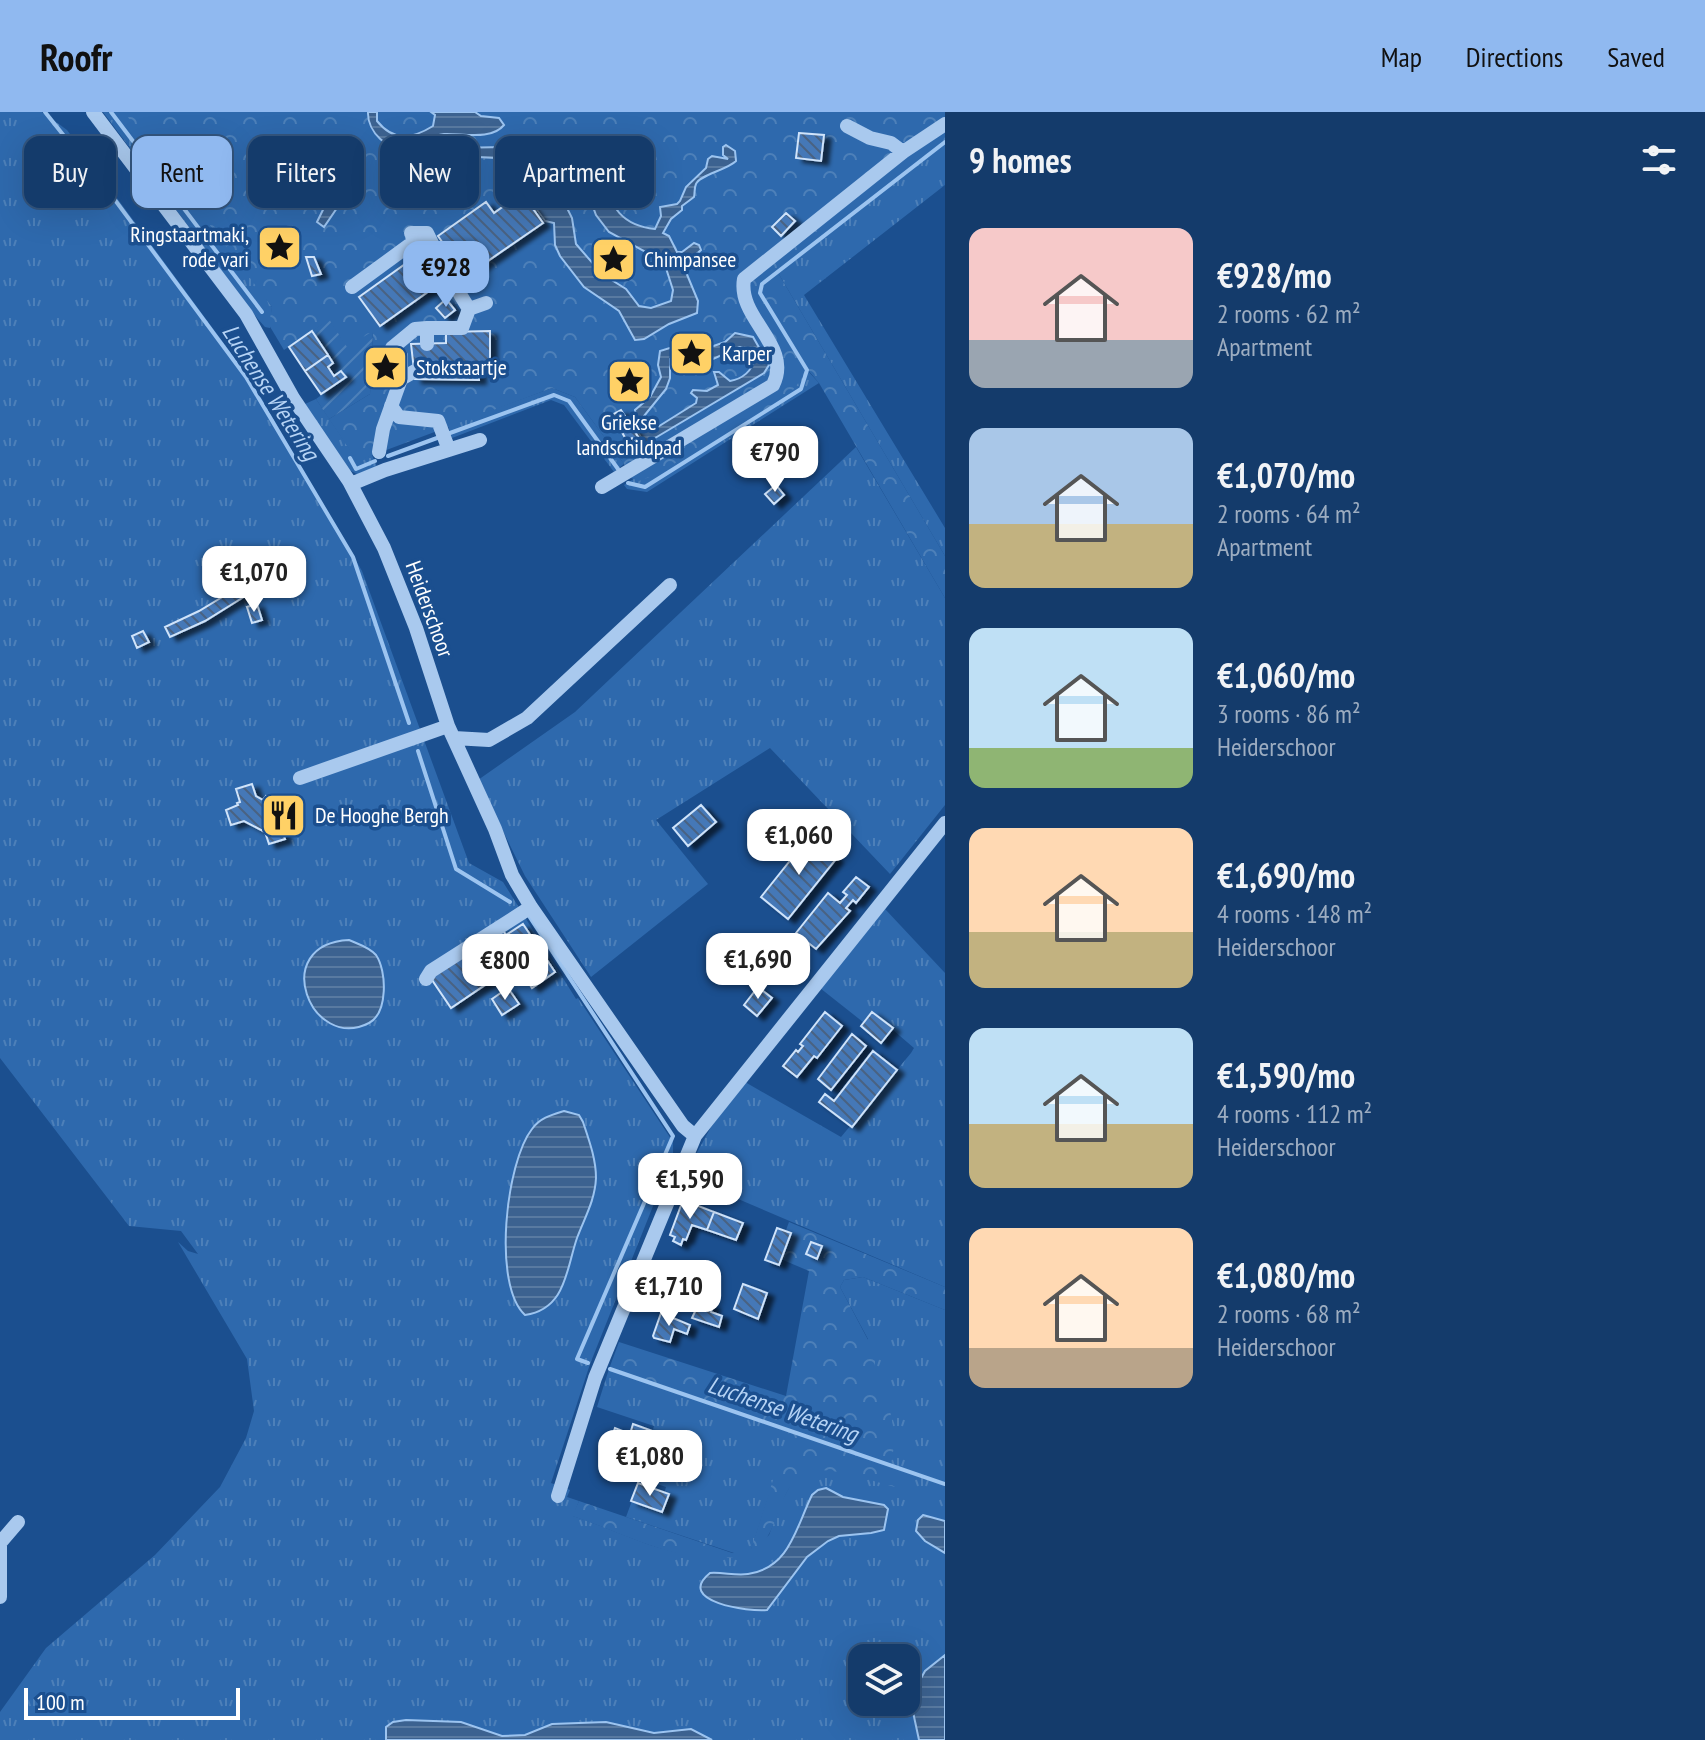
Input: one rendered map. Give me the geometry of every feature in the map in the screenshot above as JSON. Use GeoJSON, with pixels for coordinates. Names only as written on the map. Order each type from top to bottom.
{"type":"FeatureCollection","features":[{"type":"Feature","properties":{"kind":"street","name":"Heiderschoor"},"geometry":{"type":"LineString","coordinates":[[93,112],[246,314],[268,337],[293,398],[351,484],[384,548],[416,628],[451,732],[495,829],[512,875],[683,1126],[695,1136]]}},
{"type":"Feature","properties":{"kind":"street"},"geometry":{"type":"LineString","coordinates":[[602,487],[773,385],[779,373],[778,360],[745,301],[742,289],[744,279],[903,152],[945,124]]}},
{"type":"Feature","properties":{"kind":"street"},"geometry":{"type":"LineString","coordinates":[[847,126],[870,138],[891,143],[903,152]]}},
{"type":"Feature","properties":{"kind":"street"},"geometry":{"type":"LineString","coordinates":[[352,287],[409,246],[445,270],[469,309]]}},
{"type":"Feature","properties":{"kind":"street"},"geometry":{"type":"LineString","coordinates":[[445,270],[461,268]]}},
{"type":"Feature","properties":{"kind":"street"},"geometry":{"type":"LineString","coordinates":[[469,309],[486,303]]}},
{"type":"Feature","properties":{"kind":"street"},"geometry":{"type":"LineString","coordinates":[[379,452],[383,429],[401,379],[401,356],[392,348],[415,329],[427,336],[462,328],[469,309]]}},
{"type":"Feature","properties":{"kind":"street"},"geometry":{"type":"LineString","coordinates":[[401,379],[415,371]]}},
{"type":"Feature","properties":{"kind":"street"},"geometry":{"type":"LineString","coordinates":[[391,406],[399,417],[438,421],[449,450]]}},
{"type":"Feature","properties":{"kind":"street"},"geometry":{"type":"LineString","coordinates":[[351,484],[480,440]]}},
{"type":"Feature","properties":{"kind":"street"},"geometry":{"type":"LineString","coordinates":[[300,778],[451,732],[489,740],[527,718],[670,585]]}},
{"type":"Feature","properties":{"kind":"street"},"geometry":{"type":"LineString","coordinates":[[558,1496],[595,1378],[695,1136],[945,823]]}},
{"type":"Feature","properties":{"kind":"street"},"geometry":{"type":"LineString","coordinates":[[426,979],[431,971],[531,907]]}},
{"type":"Feature","properties":{"kind":"street"},"geometry":{"type":"LineString","coordinates":[[0,1597],[0,1543],[18,1522]]}},
{"type":"Feature","properties":{"kind":"green space"},"geometry":{"type":"Polygon","coordinates":[[[0,112],[42,112],[71,136],[24,136],[24,208],[116,208],[116,197],[250,379],[362,571],[469,863],[503,882],[576,999],[673,1142],[673,1156],[590,1364],[551,1483],[570,1490],[567,1497],[579,1501],[573,1516],[674,1552],[695,1556],[734,1553],[626,1517],[633,1498],[661,1505],[666,1487],[639,1478],[654,1426],[597,1407],[609,1369],[790,1430],[751,1550],[769,1535],[782,1501],[868,1339],[840,1287],[844,1280],[863,1277],[945,1310],[945,1740],[0,1740],[0,1712],[46,1648],[155,1555],[220,1487],[246,1438],[254,1411],[247,1359],[178,1242],[188,1251],[198,1254],[181,1231],[129,1226],[0,1058],[0,112]]]}},
{"type":"Feature","properties":{"kind":"green space"},"geometry":{"type":"Polygon","coordinates":[[[103,112],[139,112],[155,136],[132,136],[132,151],[103,112]]]}},
{"type":"Feature","properties":{"kind":"green space"},"geometry":{"type":"Polygon","coordinates":[[[124,112],[945,112],[945,142],[777,271],[945,556],[945,598],[819,383],[808,370],[784,402],[731,427],[660,473],[639,481],[631,478],[632,475],[575,397],[552,388],[357,461],[329,419],[370,394],[373,332],[347,348],[329,320],[284,350],[269,325],[272,307],[197,208],[232,208],[232,136],[142,136],[124,112]]]}},
{"type":"Feature","properties":{"kind":"green space"},"geometry":{"type":"Polygon","coordinates":[[[945,142],[945,185],[804,295],[945,528],[945,556],[777,271],[945,142]]]}},
{"type":"Feature","properties":{"kind":"green space"},"geometry":{"type":"Polygon","coordinates":[[[175,208],[204,208],[272,307],[270,328],[257,318],[175,208]]]}},
{"type":"Feature","properties":{"kind":"green space"},"geometry":{"type":"Polygon","coordinates":[[[329,319],[347,347],[373,331],[370,394],[329,419],[316,399],[346,377],[341,371],[334,376],[328,367],[333,362],[312,331],[329,319]]]}},
{"type":"Feature","properties":{"kind":"green space"},"geometry":{"type":"Polygon","coordinates":[[[807,370],[819,383],[647,492],[627,489],[624,485],[807,370]]]}},
{"type":"Feature","properties":{"kind":"green space"},"geometry":{"type":"Polygon","coordinates":[[[552,388],[575,397],[624,464],[614,472],[564,405],[551,400],[452,438],[448,426],[552,388]]]}},
{"type":"Feature","properties":{"kind":"green space"},"geometry":{"type":"Polygon","coordinates":[[[316,399],[357,460],[372,455],[377,467],[359,475],[349,470],[305,404],[316,399]]]}},
{"type":"Feature","properties":{"kind":"green space"},"geometry":{"type":"Polygon","coordinates":[[[856,447],[945,598],[945,805],[890,874],[770,748],[656,820],[708,884],[591,977],[525,876],[478,780],[575,712],[856,447]]]}},
{"type":"Feature","properties":{"kind":"green space"},"geometry":{"type":"Polygon","coordinates":[[[885,909],[945,973],[945,1287],[684,1176],[711,1127],[745,1082],[841,1137],[911,1053],[914,1048],[872,1012],[863,1022],[820,988],[885,909]]]}},
{"type":"Feature","properties":{"kind":"green space"},"geometry":{"type":"Polygon","coordinates":[[[789,1222],[945,1287],[945,1310],[863,1277],[844,1280],[840,1287],[875,1353],[875,1381],[888,1400],[895,1440],[891,1464],[903,1468],[895,1487],[839,1472],[821,1470],[806,1473],[787,1492],[769,1534],[761,1545],[750,1552],[789,1430],[609,1369],[619,1342],[786,1396],[809,1271],[776,1257],[789,1222]]]}},
{"type":"Feature","properties":{"kind":"green space"},"geometry":{"type":"Polygon","coordinates":[[[579,1501],[741,1556],[698,1557],[655,1547],[572,1516],[579,1501]]]}},
{"type":"Feature","properties":{"kind":"shaded area"},"geometry":{"type":"Polygon","coordinates":[[[368,112],[377,112],[377,121],[383,128],[404,136],[380,136],[380,139],[368,112]]]}},
{"type":"Feature","properties":{"kind":"shaded area"},"geometry":{"type":"Polygon","coordinates":[[[431,112],[475,112],[481,116],[499,118],[504,125],[492,133],[411,136],[433,126],[435,115],[431,112]]]}},
{"type":"Feature","properties":{"kind":"shaded area"},"geometry":{"type":"Polygon","coordinates":[[[726,145],[735,151],[736,161],[698,181],[694,197],[682,206],[663,233],[669,236],[677,252],[694,243],[699,245],[701,250],[683,265],[698,301],[697,313],[669,324],[644,339],[635,340],[619,311],[584,287],[560,256],[555,245],[554,223],[545,221],[535,208],[567,208],[572,218],[576,244],[602,274],[626,289],[639,306],[651,308],[671,301],[673,290],[664,262],[609,232],[593,208],[616,208],[636,225],[655,229],[661,216],[660,207],[680,201],[686,187],[706,168],[708,159],[712,156],[728,159],[723,155],[726,145]]]}},
{"type":"Feature","properties":{"kind":"shaded area"},"geometry":{"type":"Polygon","coordinates":[[[479,147],[495,147],[495,158],[479,157],[479,147]]]}},
{"type":"Feature","properties":{"kind":"shaded area"},"geometry":{"type":"Polygon","coordinates":[[[324,208],[337,208],[324,227],[317,222],[324,208]]]}},
{"type":"Feature","properties":{"kind":"shaded area"},"geometry":{"type":"Polygon","coordinates":[[[735,333],[753,337],[769,365],[764,373],[645,444],[631,421],[636,418],[635,410],[650,397],[661,377],[658,365],[660,351],[686,343],[705,349],[725,342],[735,333]],[[739,347],[711,360],[691,360],[689,371],[686,371],[683,356],[670,359],[670,378],[666,389],[644,416],[648,427],[656,428],[696,403],[697,398],[691,393],[693,390],[707,391],[718,385],[714,372],[719,372],[730,381],[746,374],[754,358],[747,349],[739,347]]]}},
{"type":"Feature","properties":{"kind":"shaded area"},"geometry":{"type":"Polygon","coordinates":[[[349,940],[376,955],[384,991],[375,1018],[369,1023],[348,1028],[330,1023],[316,1011],[307,994],[304,976],[310,959],[324,946],[349,940]]]}},
{"type":"Feature","properties":{"kind":"shaded area"},"geometry":{"type":"Polygon","coordinates":[[[564,1111],[579,1115],[583,1122],[596,1171],[595,1186],[567,1275],[557,1296],[539,1311],[525,1315],[515,1300],[509,1278],[506,1223],[510,1194],[515,1168],[532,1129],[542,1120],[564,1111]]]}},
{"type":"Feature","properties":{"kind":"shaded area"},"geometry":{"type":"Polygon","coordinates":[[[826,1488],[843,1497],[884,1505],[888,1509],[884,1530],[839,1536],[828,1541],[807,1557],[767,1610],[732,1607],[708,1598],[701,1591],[701,1583],[710,1573],[748,1574],[773,1564],[790,1544],[812,1495],[826,1488]]]}},
{"type":"Feature","properties":{"kind":"shaded area"},"geometry":{"type":"Polygon","coordinates":[[[923,1515],[945,1521],[945,1553],[925,1541],[916,1531],[918,1520],[923,1515]]]}},
{"type":"Feature","properties":{"kind":"shaded area"},"geometry":{"type":"Polygon","coordinates":[[[945,1655],[945,1740],[919,1740],[914,1716],[920,1716],[920,1680],[925,1671],[945,1655]]]}},
{"type":"Feature","properties":{"kind":"shaded area"},"geometry":{"type":"Polygon","coordinates":[[[393,1722],[461,1722],[502,1736],[525,1735],[552,1724],[606,1722],[654,1733],[691,1729],[712,1740],[386,1740],[386,1727],[393,1722]]]}},
{"type":"Feature","properties":{"kind":"building"},"geometry":{"type":"Polygon","coordinates":[[[799,133],[824,135],[821,161],[796,158],[799,133]]]}},
{"type":"Feature","properties":{"kind":"building"},"geometry":{"type":"Polygon","coordinates":[[[486,202],[494,213],[501,208],[532,208],[543,223],[466,276],[438,236],[486,202]]]}},
{"type":"Feature","properties":{"kind":"building"},"geometry":{"type":"Polygon","coordinates":[[[786,213],[795,221],[781,236],[772,227],[786,213]]]}},
{"type":"Feature","properties":{"kind":"building"},"geometry":{"type":"Polygon","coordinates":[[[306,257],[314,257],[321,274],[312,276],[306,257]]]}},
{"type":"Feature","properties":{"kind":"building"},"geometry":{"type":"Polygon","coordinates":[[[415,257],[436,286],[380,326],[359,297],[415,257]]]}},
{"type":"Feature","properties":{"kind":"building"},"geometry":{"type":"Polygon","coordinates":[[[446,299],[455,310],[445,318],[436,308],[446,299]]]}},
{"type":"Feature","properties":{"kind":"building"},"geometry":{"type":"Polygon","coordinates":[[[312,331],[328,355],[305,371],[289,347],[312,331]]]}},
{"type":"Feature","properties":{"kind":"building"},"geometry":{"type":"Polygon","coordinates":[[[490,331],[490,364],[478,365],[479,380],[415,379],[411,344],[446,343],[446,332],[490,331]]]}},
{"type":"Feature","properties":{"kind":"building"},"geometry":{"type":"Polygon","coordinates":[[[328,355],[333,363],[328,367],[334,376],[341,371],[346,377],[321,394],[305,371],[328,355]]]}},
{"type":"Feature","properties":{"kind":"building"},"geometry":{"type":"Polygon","coordinates":[[[621,410],[640,440],[635,443],[632,438],[627,441],[612,415],[621,410]]]}},
{"type":"Feature","properties":{"kind":"building"},"geometry":{"type":"Polygon","coordinates":[[[776,485],[784,495],[774,504],[765,494],[776,485]]]}},
{"type":"Feature","properties":{"kind":"building"},"geometry":{"type":"Polygon","coordinates":[[[266,565],[272,574],[242,598],[205,621],[170,637],[165,627],[237,588],[266,565]]]}},
{"type":"Feature","properties":{"kind":"building"},"geometry":{"type":"Polygon","coordinates":[[[257,604],[262,620],[252,623],[247,607],[257,604]]]}},
{"type":"Feature","properties":{"kind":"building"},"geometry":{"type":"Polygon","coordinates":[[[143,631],[149,642],[137,648],[132,636],[143,631]]]}},
{"type":"Feature","properties":{"kind":"building"},"geometry":{"type":"Polygon","coordinates":[[[252,784],[256,796],[263,800],[266,796],[271,799],[269,803],[277,807],[289,803],[295,819],[283,823],[281,827],[285,839],[269,844],[265,832],[244,821],[231,825],[226,810],[240,802],[236,789],[252,784]]]}},
{"type":"Feature","properties":{"kind":"building"},"geometry":{"type":"Polygon","coordinates":[[[701,805],[716,822],[688,846],[673,828],[701,805]]]}},
{"type":"Feature","properties":{"kind":"building"},"geometry":{"type":"Polygon","coordinates":[[[809,837],[813,840],[815,837],[836,859],[788,919],[761,897],[809,837]]]}},
{"type":"Feature","properties":{"kind":"building"},"geometry":{"type":"Polygon","coordinates":[[[856,877],[869,887],[856,903],[853,900],[846,908],[850,911],[816,949],[796,933],[828,893],[840,903],[847,895],[843,892],[856,877]]]}},
{"type":"Feature","properties":{"kind":"building"},"geometry":{"type":"Polygon","coordinates":[[[523,924],[555,972],[532,988],[525,977],[530,973],[525,965],[519,969],[516,964],[451,1008],[430,977],[502,929],[506,935],[523,924]]]}},
{"type":"Feature","properties":{"kind":"building"},"geometry":{"type":"Polygon","coordinates":[[[730,943],[752,960],[741,973],[720,956],[730,943]]]}},
{"type":"Feature","properties":{"kind":"building"},"geometry":{"type":"Polygon","coordinates":[[[758,987],[772,998],[757,1016],[744,1005],[758,987]]]}},
{"type":"Feature","properties":{"kind":"building"},"geometry":{"type":"Polygon","coordinates":[[[508,988],[519,1004],[502,1015],[492,999],[508,988]]]}},
{"type":"Feature","properties":{"kind":"building"},"geometry":{"type":"Polygon","coordinates":[[[825,1012],[842,1026],[817,1058],[814,1056],[797,1077],[783,1066],[803,1046],[800,1044],[825,1012]]]}},
{"type":"Feature","properties":{"kind":"building"},"geometry":{"type":"Polygon","coordinates":[[[872,1012],[893,1028],[881,1043],[861,1026],[872,1012]]]}},
{"type":"Feature","properties":{"kind":"building"},"geometry":{"type":"Polygon","coordinates":[[[852,1034],[866,1046],[831,1090],[818,1079],[852,1034]]]}},
{"type":"Feature","properties":{"kind":"building"},"geometry":{"type":"Polygon","coordinates":[[[873,1051],[897,1070],[852,1127],[819,1102],[825,1094],[834,1101],[873,1051]]]}},
{"type":"Feature","properties":{"kind":"building"},"geometry":{"type":"Polygon","coordinates":[[[683,1200],[714,1212],[707,1230],[692,1225],[681,1245],[673,1241],[675,1237],[670,1235],[683,1200]]]}},
{"type":"Feature","properties":{"kind":"building"},"geometry":{"type":"Polygon","coordinates":[[[714,1212],[743,1223],[736,1240],[707,1230],[714,1212]]]}},
{"type":"Feature","properties":{"kind":"building"},"geometry":{"type":"Polygon","coordinates":[[[777,1228],[791,1233],[779,1265],[765,1260],[777,1228]]]}},
{"type":"Feature","properties":{"kind":"building"},"geometry":{"type":"Polygon","coordinates":[[[811,1242],[822,1246],[817,1259],[806,1254],[811,1242]]]}},
{"type":"Feature","properties":{"kind":"building"},"geometry":{"type":"Polygon","coordinates":[[[743,1284],[767,1293],[758,1319],[734,1309],[743,1284]]]}},
{"type":"Feature","properties":{"kind":"building"},"geometry":{"type":"Polygon","coordinates":[[[700,1301],[713,1306],[711,1312],[722,1316],[719,1327],[692,1318],[700,1301]]]}},
{"type":"Feature","properties":{"kind":"building"},"geometry":{"type":"Polygon","coordinates":[[[661,1313],[690,1325],[687,1334],[674,1329],[670,1342],[654,1338],[661,1313]]]}},
{"type":"Feature","properties":{"kind":"building"},"geometry":{"type":"Polygon","coordinates":[[[633,1424],[661,1434],[655,1453],[627,1443],[625,1451],[609,1445],[615,1428],[630,1434],[633,1424]]]}},
{"type":"Feature","properties":{"kind":"building"},"geometry":{"type":"Polygon","coordinates":[[[638,1483],[669,1494],[662,1512],[631,1501],[638,1483]]]}},
{"type":"Feature","properties":{"kind":"waterway","name":"Luchense Wetering"},"geometry":{"type":"LineString","coordinates":[[45,112],[115,200],[246,377],[353,557],[409,723]]}},
{"type":"Feature","properties":{"kind":"waterway"},"geometry":{"type":"LineString","coordinates":[[111,112],[262,312]]}},
{"type":"Feature","properties":{"kind":"waterway"},"geometry":{"type":"LineString","coordinates":[[628,483],[645,487],[801,389],[807,370],[760,293],[762,284],[945,142]]}},
{"type":"Feature","properties":{"kind":"waterway"},"geometry":{"type":"LineString","coordinates":[[450,433],[554,395],[569,401],[618,469]]}},
{"type":"Feature","properties":{"kind":"waterway"},"geometry":{"type":"LineString","coordinates":[[388,456],[437,438]]}},
{"type":"Feature","properties":{"kind":"waterway"},"geometry":{"type":"LineString","coordinates":[[350,458],[356,469],[375,461]]}},
{"type":"Feature","properties":{"kind":"waterway","name":"Luchense Wetering"},"geometry":{"type":"LineString","coordinates":[[418,751],[456,869],[510,902]]}},
{"type":"Feature","properties":{"kind":"waterway","name":"Luchense Wetering"},"geometry":{"type":"LineString","coordinates":[[529,916],[673,1136],[577,1359],[588,1363]]}},
{"type":"Feature","properties":{"kind":"waterway","name":"Luchense Wetering"},"geometry":{"type":"LineString","coordinates":[[610,1369],[945,1484]]}},
{"type":"Feature","properties":{"kind":"place","name":"Ringstaartmaki, rode vari"},"geometry":{"type":"Point","coordinates":[280,247]}},
{"type":"Feature","properties":{"kind":"place","name":"Chimpansee"},"geometry":{"type":"Point","coordinates":[613,259]}},
{"type":"Feature","properties":{"kind":"place","name":"Karper"},"geometry":{"type":"Point","coordinates":[691,353]}},
{"type":"Feature","properties":{"kind":"place","name":"Stokstaartje"},"geometry":{"type":"Point","coordinates":[385,367]}},
{"type":"Feature","properties":{"kind":"place","name":"Griekse landschildpad"},"geometry":{"type":"Point","coordinates":[629,381]}},
{"type":"Feature","properties":{"kind":"place","name":"De Hooghe Bergh"},"geometry":{"type":"Point","coordinates":[284,815]}}]}
